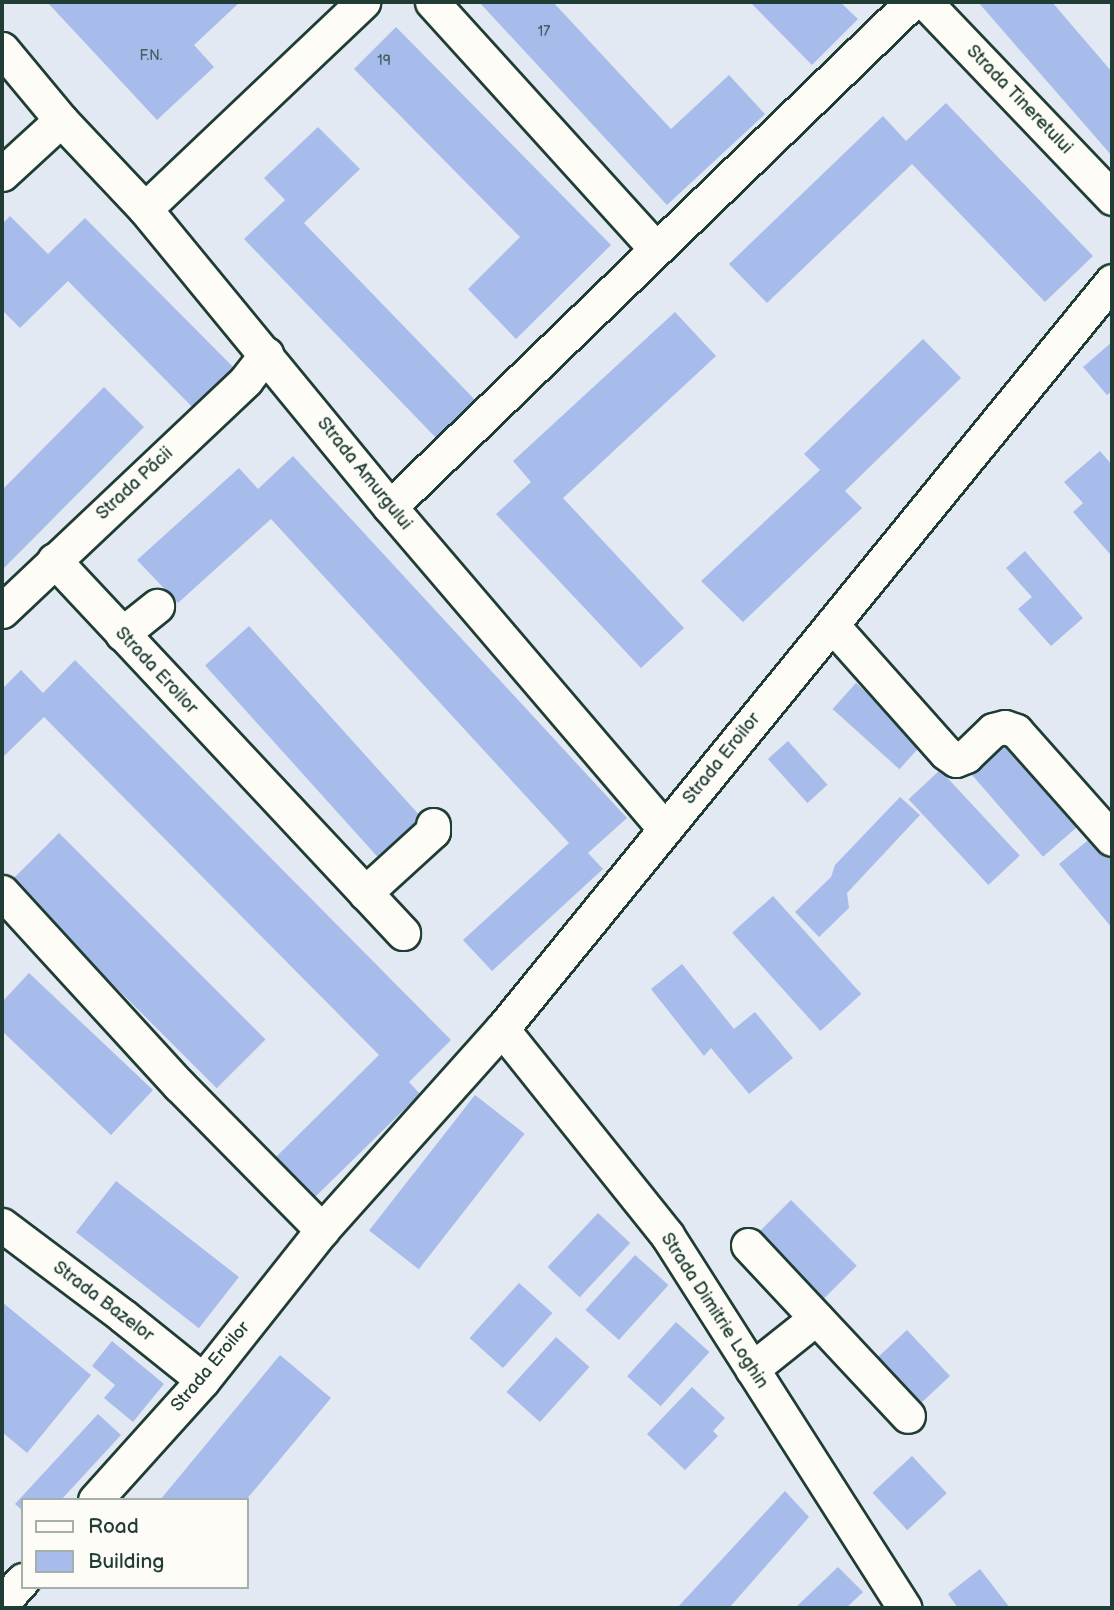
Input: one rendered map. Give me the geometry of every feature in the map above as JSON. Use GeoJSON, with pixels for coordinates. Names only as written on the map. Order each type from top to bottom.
{"type":"FeatureCollection","features":[{"type":"Feature","properties":{"kind":"street"},"geometry":{"type":"LineString","coordinates":[[145,209],[363,2]]}},
{"type":"Feature","properties":{"kind":"street"},"geometry":{"type":"LineString","coordinates":[[432,2],[656,250]]}},
{"type":"Feature","properties":{"kind":"street"},"geometry":{"type":"LineString","coordinates":[[390,507],[912,2]]}},
{"type":"Feature","properties":{"kind":"street","name":"Strada Tineretului"},"geometry":{"type":"LineString","coordinates":[[925,2],[1112,198]]}},
{"type":"Feature","properties":{"kind":"street","name":"Strada Amurgului"},"geometry":{"type":"LineString","coordinates":[[2,49],[61,120],[145,209],[390,507],[665,829]]}},
{"type":"Feature","properties":{"kind":"street"},"geometry":{"type":"LineString","coordinates":[[2,174],[61,120]]}},
{"type":"Feature","properties":{"kind":"street","name":"Strada Eroilor"},"geometry":{"type":"LineString","coordinates":[[97,1498],[203,1380],[322,1230],[502,1029],[1112,281]]}},
{"type":"Feature","properties":{"kind":"street","name":"Strada Păcii"},"geometry":{"type":"LineString","coordinates":[[2,611],[246,380],[266,354]]}},
{"type":"Feature","properties":{"kind":"street","name":"Strada Eroilor"},"geometry":{"type":"LineString","coordinates":[[54,560],[403,933]]}},
{"type":"Feature","properties":{"kind":"street"},"geometry":{"type":"LineString","coordinates":[[121,634],[157,606]]}},
{"type":"Feature","properties":{"kind":"street"},"geometry":{"type":"LineString","coordinates":[[832,625],[946,753],[956,760],[966,756],[993,730],[1005,727],[1016,731],[1112,839]]}},
{"type":"Feature","properties":{"kind":"street"},"geometry":{"type":"LineString","coordinates":[[365,892],[433,831],[433,825]]}},
{"type":"Feature","properties":{"kind":"street"},"geometry":{"type":"LineString","coordinates":[[2,892],[179,1086],[322,1230]]}},
{"type":"Feature","properties":{"kind":"street","name":"Strada Dimitrie Loghin"},"geometry":{"type":"LineString","coordinates":[[502,1029],[667,1235],[905,1608]]}},
{"type":"Feature","properties":{"kind":"street","name":"Strada Bazelor"},"geometry":{"type":"LineString","coordinates":[[2,1225],[123,1315],[203,1380]]}},
{"type":"Feature","properties":{"kind":"street"},"geometry":{"type":"LineString","coordinates":[[748,1245],[908,1416]]}},
{"type":"Feature","properties":{"kind":"street"},"geometry":{"type":"LineString","coordinates":[[752,1369],[816,1318]]}},
{"type":"Feature","properties":{"kind":"street"},"geometry":{"type":"LineString","coordinates":[[2,1603],[21,1582]]}},
{"type":"Feature","properties":{"kind":"building"},"geometry":{"type":"Polygon","coordinates":[[[47,2],[240,2],[194,45],[214,67],[157,120],[47,2]]]}},
{"type":"Feature","properties":{"kind":"building"},"geometry":{"type":"Polygon","coordinates":[[[479,2],[553,2],[671,129],[729,75],[765,114],[667,205],[479,2]]]}},
{"type":"Feature","properties":{"kind":"building"},"geometry":{"type":"Polygon","coordinates":[[[750,2],[840,2],[858,19],[812,65],[750,2]]]}},
{"type":"Feature","properties":{"kind":"building"},"geometry":{"type":"Polygon","coordinates":[[[978,2],[1052,2],[1112,72],[1112,156],[978,2]]]}},
{"type":"Feature","properties":{"kind":"building"},"geometry":{"type":"Polygon","coordinates":[[[396,27],[611,245],[516,339],[468,289],[520,237],[354,69],[396,27]]]}},
{"type":"Feature","properties":{"kind":"building"},"geometry":{"type":"Polygon","coordinates":[[[946,103],[1093,256],[1045,302],[912,164],[767,303],[729,264],[883,116],[906,141],[946,103]]]}},
{"type":"Feature","properties":{"kind":"building"},"geometry":{"type":"Polygon","coordinates":[[[318,127],[360,169],[304,223],[478,403],[439,441],[244,239],[285,200],[264,178],[318,127]]]}},
{"type":"Feature","properties":{"kind":"building"},"geometry":{"type":"Polygon","coordinates":[[[10,216],[48,254],[85,218],[246,380],[205,420],[68,281],[20,328],[2,310],[2,224],[10,216]]]}},
{"type":"Feature","properties":{"kind":"building"},"geometry":{"type":"Polygon","coordinates":[[[675,312],[716,356],[563,498],[684,628],[641,668],[496,514],[531,482],[513,461],[675,312]]]}},
{"type":"Feature","properties":{"kind":"building"},"geometry":{"type":"Polygon","coordinates":[[[923,339],[961,378],[845,491],[862,508],[743,622],[701,581],[820,470],[804,454],[923,339]]]}},
{"type":"Feature","properties":{"kind":"building"},"geometry":{"type":"Polygon","coordinates":[[[1112,342],[1112,391],[1107,395],[1083,367],[1112,342]]]}},
{"type":"Feature","properties":{"kind":"building"},"geometry":{"type":"Polygon","coordinates":[[[104,387],[144,427],[2,570],[2,490],[104,387]]]}},
{"type":"Feature","properties":{"kind":"building"},"geometry":{"type":"Polygon","coordinates":[[[1100,451],[1112,465],[1110,554],[1073,512],[1083,503],[1064,482],[1100,451]]]}},
{"type":"Feature","properties":{"kind":"building"},"geometry":{"type":"Polygon","coordinates":[[[293,456],[627,818],[588,853],[603,869],[492,971],[463,940],[569,843],[271,519],[178,603],[137,560],[239,468],[258,489],[293,456]]]}},
{"type":"Feature","properties":{"kind":"building"},"geometry":{"type":"Polygon","coordinates":[[[1025,551],[1083,618],[1051,646],[1018,609],[1032,597],[1006,568],[1025,551]]]}},
{"type":"Feature","properties":{"kind":"building"},"geometry":{"type":"Polygon","coordinates":[[[249,626],[433,830],[389,870],[205,665],[249,626]]]}},
{"type":"Feature","properties":{"kind":"building"},"geometry":{"type":"Polygon","coordinates":[[[75,660],[451,1040],[409,1082],[420,1094],[313,1199],[274,1159],[379,1055],[44,717],[2,758],[2,689],[21,670],[43,693],[75,660]]]}},
{"type":"Feature","properties":{"kind":"building"},"geometry":{"type":"Polygon","coordinates":[[[856,683],[923,743],[899,769],[833,709],[856,683]]]}},
{"type":"Feature","properties":{"kind":"building"},"geometry":{"type":"Polygon","coordinates":[[[1003,739],[1078,826],[1043,857],[968,770],[1003,739]]]}},
{"type":"Feature","properties":{"kind":"building"},"geometry":{"type":"Polygon","coordinates":[[[788,741],[827,785],[807,803],[768,759],[788,741]]]}},
{"type":"Feature","properties":{"kind":"building"},"geometry":{"type":"Polygon","coordinates":[[[940,770],[1020,856],[988,885],[909,799],[940,770]]]}},
{"type":"Feature","properties":{"kind":"building"},"geometry":{"type":"Polygon","coordinates":[[[900,797],[920,815],[847,893],[849,908],[819,937],[795,912],[831,877],[835,865],[900,797]]]}},
{"type":"Feature","properties":{"kind":"building"},"geometry":{"type":"Polygon","coordinates":[[[59,833],[265,1039],[217,1088],[10,882],[59,833]]]}},
{"type":"Feature","properties":{"kind":"building"},"geometry":{"type":"Polygon","coordinates":[[[1092,837],[1112,861],[1112,928],[1059,864],[1092,837]]]}},
{"type":"Feature","properties":{"kind":"building"},"geometry":{"type":"Polygon","coordinates":[[[773,896],[861,994],[820,1031],[732,933],[773,896]]]}},
{"type":"Feature","properties":{"kind":"building"},"geometry":{"type":"Polygon","coordinates":[[[682,964],[734,1029],[755,1012],[793,1058],[749,1094],[711,1048],[704,1056],[651,989],[682,964]]]}},
{"type":"Feature","properties":{"kind":"building"},"geometry":{"type":"Polygon","coordinates":[[[29,973],[153,1090],[111,1135],[2,1031],[2,1002],[29,973]]]}},
{"type":"Feature","properties":{"kind":"building"},"geometry":{"type":"Polygon","coordinates":[[[475,1095],[525,1134],[419,1269],[369,1231],[475,1095]]]}},
{"type":"Feature","properties":{"kind":"building"},"geometry":{"type":"Polygon","coordinates":[[[116,1181],[239,1277],[199,1328],[76,1232],[116,1181]]]}},
{"type":"Feature","properties":{"kind":"building"},"geometry":{"type":"Polygon","coordinates":[[[791,1200],[857,1266],[820,1303],[754,1237],[791,1200]]]}},
{"type":"Feature","properties":{"kind":"building"},"geometry":{"type":"Polygon","coordinates":[[[598,1213],[630,1243],[580,1297],[548,1267],[598,1213]]]}},
{"type":"Feature","properties":{"kind":"building"},"geometry":{"type":"Polygon","coordinates":[[[635,1255],[668,1285],[619,1340],[585,1310],[635,1255]]]}},
{"type":"Feature","properties":{"kind":"building"},"geometry":{"type":"Polygon","coordinates":[[[519,1283],[552,1313],[503,1368],[469,1338],[519,1283]]]}},
{"type":"Feature","properties":{"kind":"building"},"geometry":{"type":"Polygon","coordinates":[[[2,1302],[91,1375],[27,1453],[2,1432],[2,1302]]]}},
{"type":"Feature","properties":{"kind":"building"},"geometry":{"type":"Polygon","coordinates":[[[676,1322],[709,1352],[661,1406],[627,1376],[676,1322]]]}},
{"type":"Feature","properties":{"kind":"building"},"geometry":{"type":"Polygon","coordinates":[[[907,1330],[950,1376],[917,1407],[874,1361],[907,1330]]]}},
{"type":"Feature","properties":{"kind":"building"},"geometry":{"type":"Polygon","coordinates":[[[556,1337],[589,1367],[540,1422],[506,1392],[556,1337]]]}},
{"type":"Feature","properties":{"kind":"building"},"geometry":{"type":"Polygon","coordinates":[[[112,1341],[164,1384],[133,1422],[104,1398],[115,1385],[92,1366],[112,1341]]]}},
{"type":"Feature","properties":{"kind":"building"},"geometry":{"type":"Polygon","coordinates":[[[280,1355],[331,1398],[248,1498],[162,1498],[280,1355]]]}},
{"type":"Feature","properties":{"kind":"building"},"geometry":{"type":"Polygon","coordinates":[[[692,1387],[725,1418],[713,1431],[718,1436],[685,1470],[647,1434],[692,1387]]]}},
{"type":"Feature","properties":{"kind":"building"},"geometry":{"type":"Polygon","coordinates":[[[98,1414],[121,1435],[63,1498],[21,1498],[21,1509],[15,1504],[98,1414]]]}},
{"type":"Feature","properties":{"kind":"building"},"geometry":{"type":"Polygon","coordinates":[[[912,1456],[947,1493],[907,1530],[873,1493],[912,1456]]]}},
{"type":"Feature","properties":{"kind":"building"},"geometry":{"type":"Polygon","coordinates":[[[785,1491],[809,1517],[729,1608],[677,1608],[785,1491]]]}},
{"type":"Feature","properties":{"kind":"building"},"geometry":{"type":"Polygon","coordinates":[[[838,1567],[863,1592],[846,1608],[795,1608],[838,1567]]]}},
{"type":"Feature","properties":{"kind":"building"},"geometry":{"type":"Polygon","coordinates":[[[980,1569],[1010,1608],[958,1608],[948,1594],[980,1569]]]}}]}
